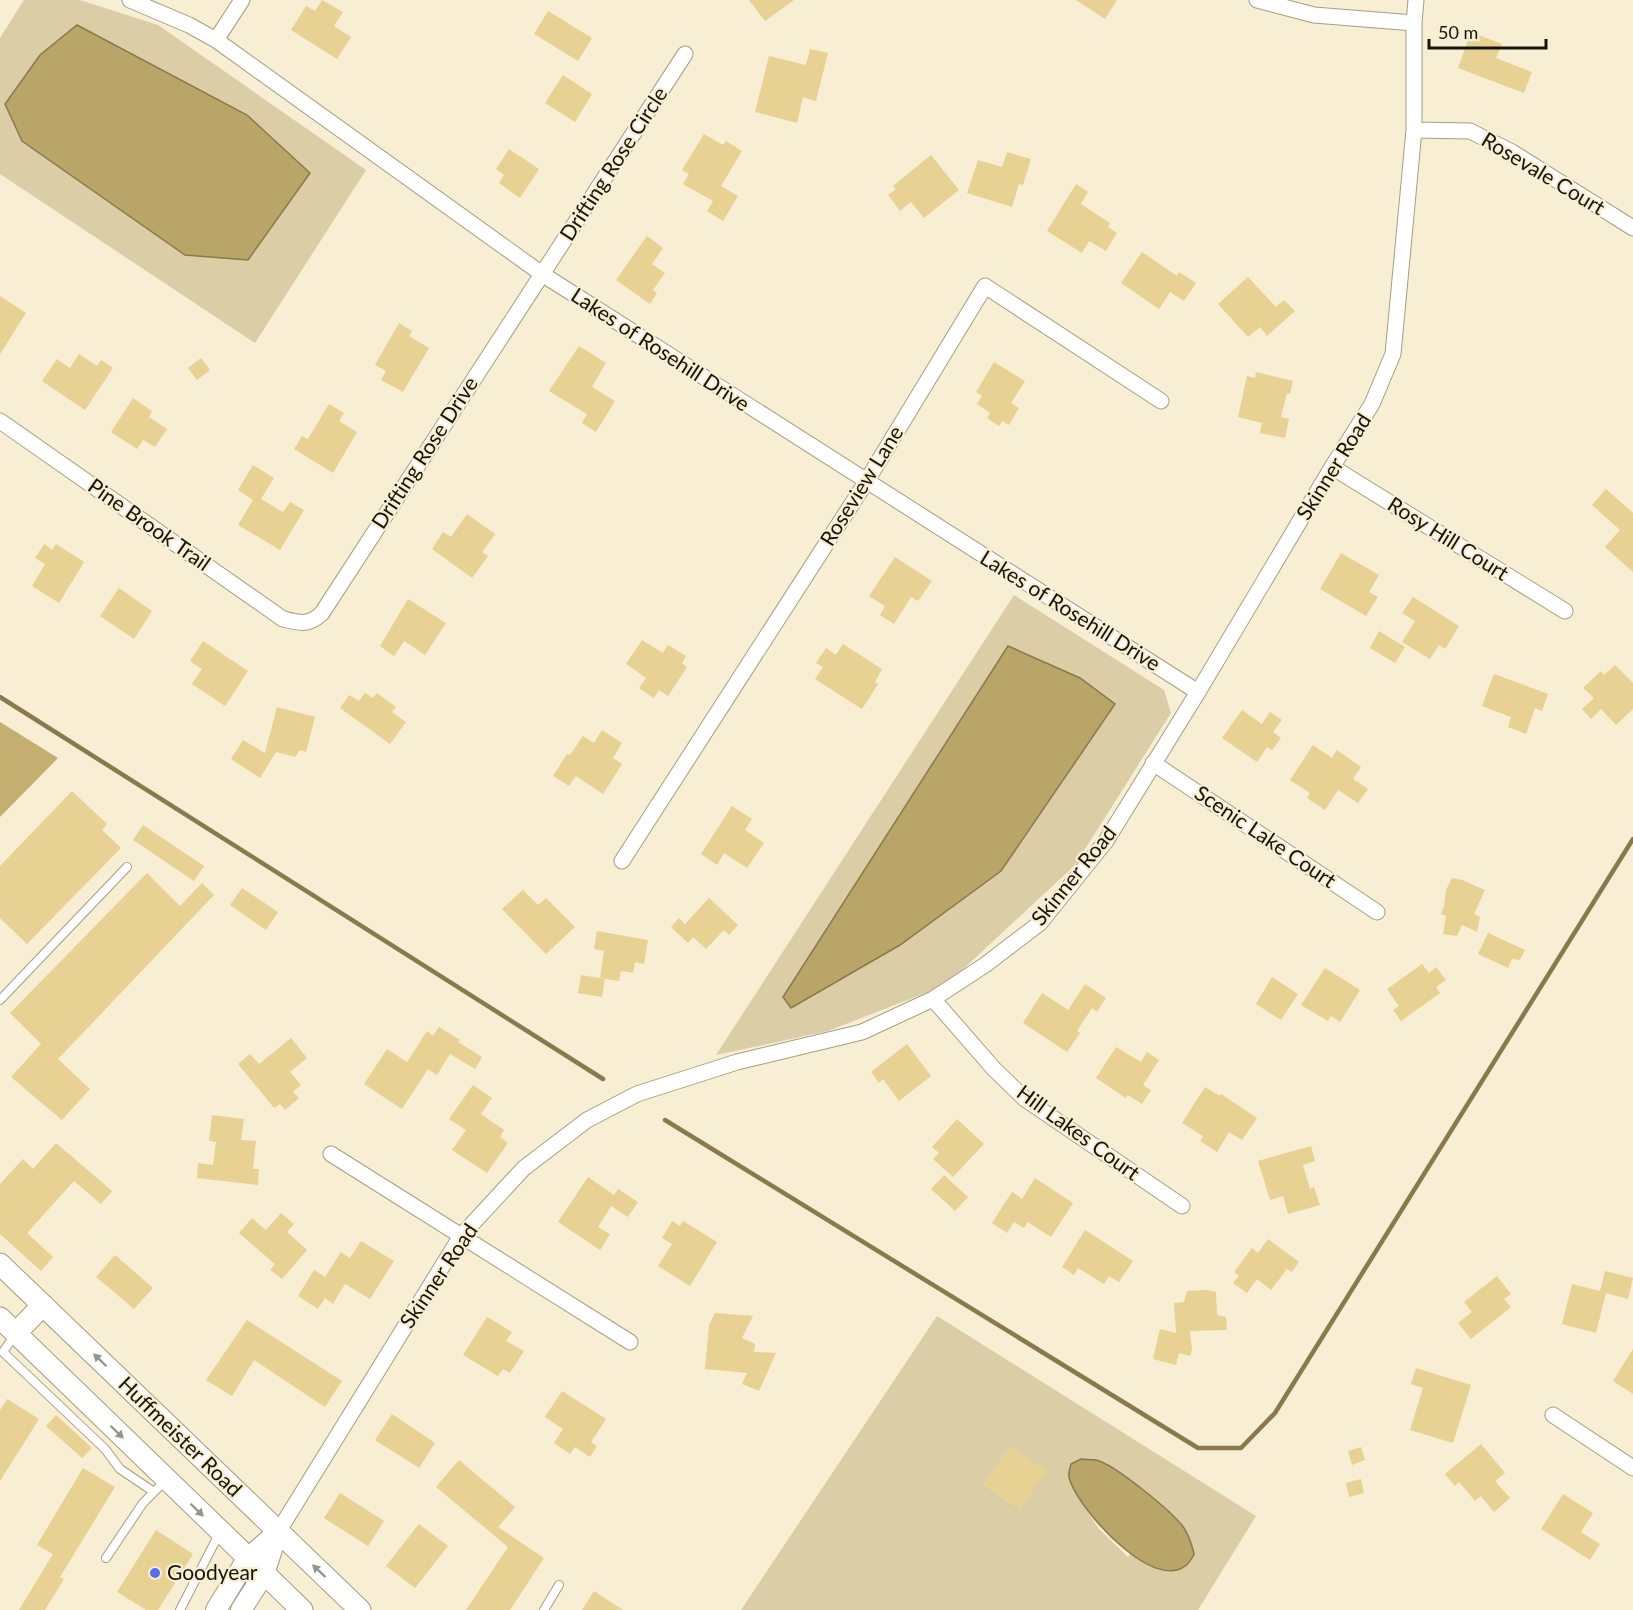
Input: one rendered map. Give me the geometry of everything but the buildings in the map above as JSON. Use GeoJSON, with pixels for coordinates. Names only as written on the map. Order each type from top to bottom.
{"type":"FeatureCollection","features":[{"type":"Feature","properties":{"kind":"main road","name":"Huffmeister Road"},"geometry":{"type":"LineString","coordinates":[[0,1264],[360,1610]]}},
{"type":"Feature","properties":{"kind":"main road"},"geometry":{"type":"LineString","coordinates":[[16,1333],[43,1305]]}},
{"type":"Feature","properties":{"kind":"main road","name":"Huffmeister Road"},"geometry":{"type":"LineString","coordinates":[[0,1318],[160,1486],[220,1532],[302,1610]]}},
{"type":"Feature","properties":{"kind":"street","name":"Lakes of Rosehill Drive"},"geometry":{"type":"LineString","coordinates":[[130,0],[189,25],[216,40],[542,274],[1198,692]]}},
{"type":"Feature","properties":{"kind":"street"},"geometry":{"type":"LineString","coordinates":[[216,40],[242,0]]}},
{"type":"Feature","properties":{"kind":"street"},"geometry":{"type":"LineString","coordinates":[[1257,0],[1314,15],[1414,23]]}},
{"type":"Feature","properties":{"kind":"street","name":"Skinner Road"},"geometry":{"type":"LineString","coordinates":[[241,1610],[264,1574],[278,1532],[461,1236],[524,1168],[587,1120],[637,1094],[737,1062],[862,1032],[933,999],[985,965],[1040,923],[1106,842],[1372,404],[1394,354],[1414,130],[1416,0]]}},
{"type":"Feature","properties":{"kind":"street","name":"Drifting Rose Circle"},"geometry":{"type":"LineString","coordinates":[[542,274],[685,54]]}},
{"type":"Feature","properties":{"kind":"street","name":"Rosevale Court"},"geometry":{"type":"LineString","coordinates":[[1414,130],[1470,131],[1512,152],[1633,228]]}},
{"type":"Feature","properties":{"kind":"street","name":"Drifting Rose Drive"},"geometry":{"type":"LineString","coordinates":[[301,623],[315,620],[322,613],[542,274]]}},
{"type":"Feature","properties":{"kind":"street","name":"Roseview Lane"},"geometry":{"type":"LineString","coordinates":[[622,861],[866,482],[985,286],[1161,401]]}},
{"type":"Feature","properties":{"kind":"street","name":"Pine Brook Trail"},"geometry":{"type":"LineString","coordinates":[[0,421],[283,619],[301,623]]}},
{"type":"Feature","properties":{"kind":"street","name":"Rosy Hill Court"},"geometry":{"type":"LineString","coordinates":[[1332,467],[1565,611]]}},
{"type":"Feature","properties":{"kind":"street","name":"Scenic Lake Court"},"geometry":{"type":"LineString","coordinates":[[1153,763],[1377,912]]}},
{"type":"Feature","properties":{"kind":"street","name":"Hill Lakes Court"},"geometry":{"type":"LineString","coordinates":[[933,999],[994,1069],[1025,1100],[1182,1206]]}},
{"type":"Feature","properties":{"kind":"street"},"geometry":{"type":"LineString","coordinates":[[331,1154],[630,1342]]}},
{"type":"Feature","properties":{"kind":"street"},"geometry":{"type":"LineString","coordinates":[[1553,1415],[1633,1468]]}},
{"type":"Feature","properties":{"kind":"street","name":"Skinner Road"},"geometry":{"type":"LineString","coordinates":[[216,1610],[248,1559],[278,1532]]}},
{"type":"Feature","properties":{"kind":"lane"},"geometry":{"type":"LineString","coordinates":[[0,1000],[127,867]]}},
{"type":"Feature","properties":{"kind":"lane"},"geometry":{"type":"LineString","coordinates":[[106,1558],[143,1503],[160,1486]]}},
{"type":"Feature","properties":{"kind":"lane"},"geometry":{"type":"LineString","coordinates":[[180,1610],[220,1532]]}},
{"type":"Feature","properties":{"kind":"lane"},"geometry":{"type":"LineString","coordinates":[[544,1610],[558,1585]]}},
{"type":"Feature","properties":{"kind":"shaded area"},"geometry":{"type":"Polygon","coordinates":[[[24,0],[80,0],[158,25],[366,170],[255,343],[0,174],[0,38],[24,0]]]}},
{"type":"Feature","properties":{"kind":"shaded area"},"geometry":{"type":"Polygon","coordinates":[[[77,25],[247,115],[310,173],[248,260],[185,255],[22,141],[5,104],[40,55],[77,25]]]}},
{"type":"Feature","properties":{"kind":"shaded area"},"geometry":{"type":"Polygon","coordinates":[[[1014,595],[1164,690],[1171,713],[1075,865],[946,985],[828,1031],[716,1055],[1014,595]]]}},
{"type":"Feature","properties":{"kind":"shaded area"},"geometry":{"type":"Polygon","coordinates":[[[1008,646],[1080,678],[1115,704],[1001,871],[900,945],[791,1008],[783,997],[1008,646]]]}},
{"type":"Feature","properties":{"kind":"shaded area"},"geometry":{"type":"Polygon","coordinates":[[[0,722],[58,758],[0,817],[0,722]]]}},
{"type":"Feature","properties":{"kind":"shaded area"},"geometry":{"type":"Polygon","coordinates":[[[937,1316],[1256,1516],[1198,1610],[741,1610],[937,1316]],[[1010,1447],[984,1485],[1020,1509],[1045,1471],[1010,1447]],[[1126,1478],[1077,1496],[1099,1529],[1128,1557],[1165,1508],[1126,1478]]]}},
{"type":"Feature","properties":{"kind":"shaded area"},"geometry":{"type":"Polygon","coordinates":[[[1081,1459],[1096,1460],[1116,1470],[1178,1521],[1187,1534],[1194,1554],[1182,1568],[1165,1570],[1146,1563],[1125,1549],[1105,1531],[1088,1511],[1069,1477],[1071,1464],[1081,1459]]]}},
{"type":"Feature","properties":{"kind":"waterway"},"geometry":{"type":"LineString","coordinates":[[0,697],[603,1079]]}},
{"type":"Feature","properties":{"kind":"waterway"},"geometry":{"type":"LineString","coordinates":[[665,1120],[1198,1448],[1241,1448],[1275,1413],[1633,839]]}},
{"type":"Feature","properties":{"kind":"place","name":"Goodyear"},"geometry":{"type":"Point","coordinates":[155,1573]}}]}
